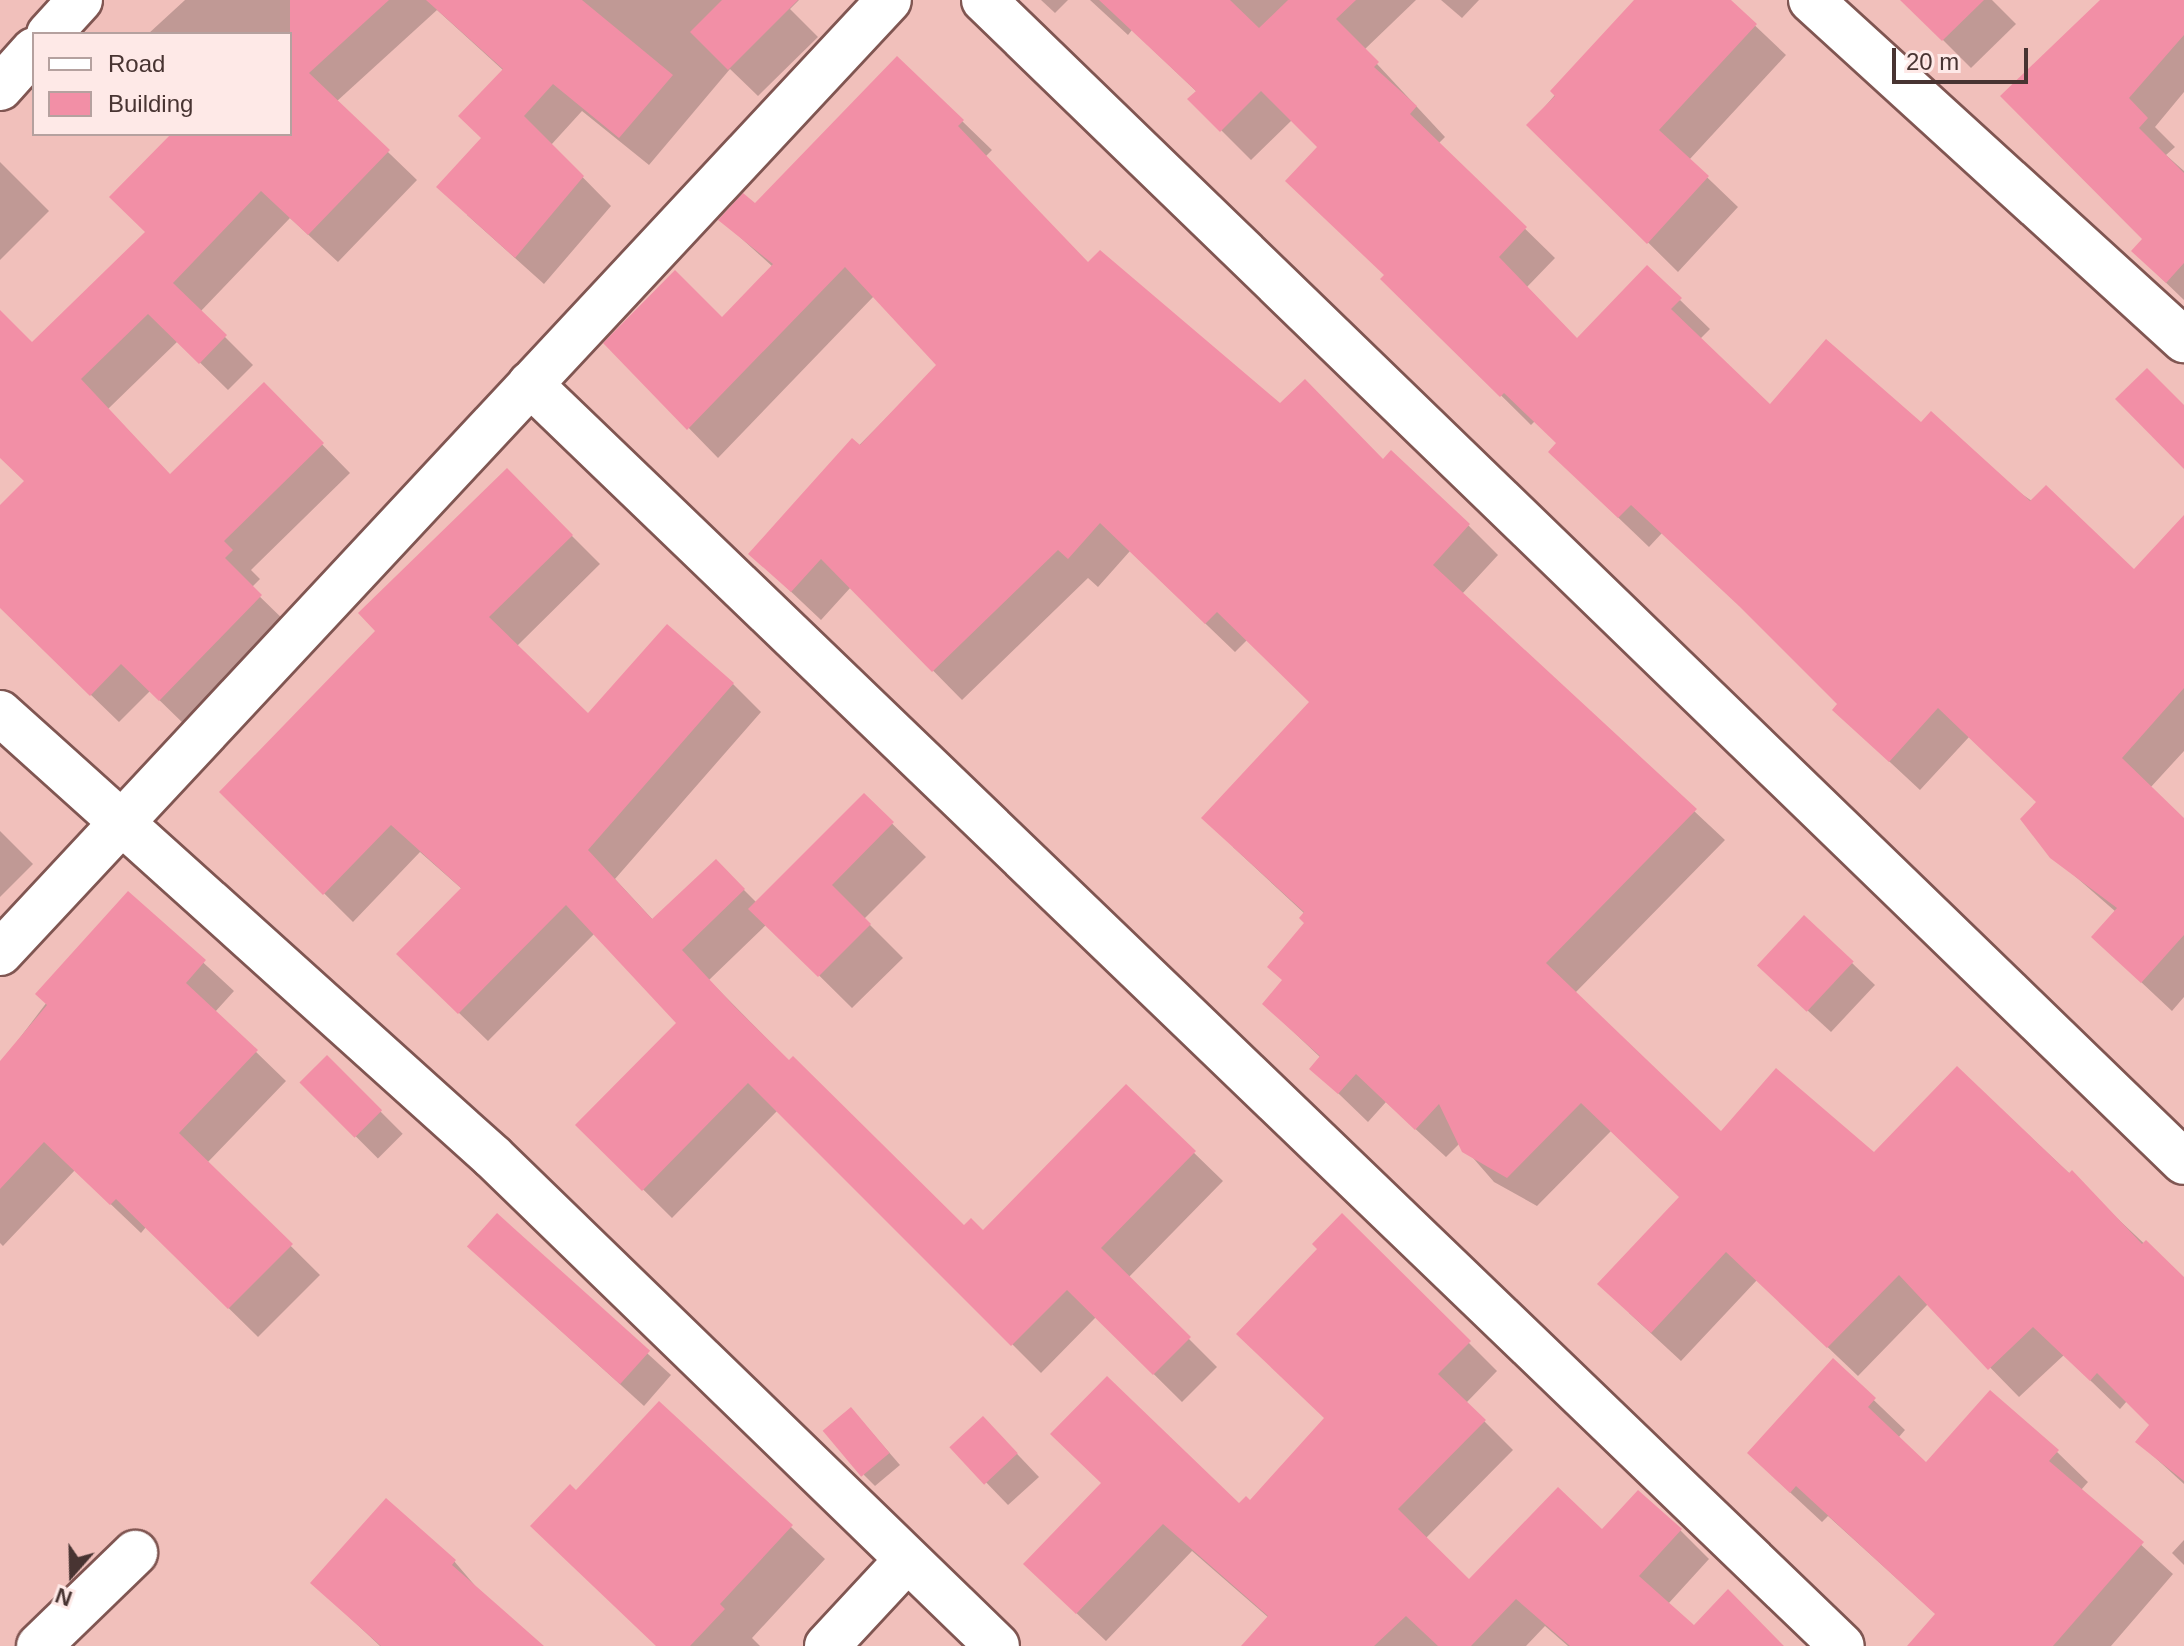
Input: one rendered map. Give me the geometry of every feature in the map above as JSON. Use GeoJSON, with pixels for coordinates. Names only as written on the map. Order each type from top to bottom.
{"type":"FeatureCollection","features":[{"type":"Feature","properties":{"kind":"street"},"geometry":{"type":"LineString","coordinates":[[0,953],[120,820],[889,0]]}},
{"type":"Feature","properties":{"kind":"street"},"geometry":{"type":"LineString","coordinates":[[984,0],[2184,1162]]}},
{"type":"Feature","properties":{"kind":"street"},"geometry":{"type":"LineString","coordinates":[[1811,0],[2184,340]]}},
{"type":"Feature","properties":{"kind":"street"},"geometry":{"type":"LineString","coordinates":[[0,88],[32,52]]}},
{"type":"Feature","properties":{"kind":"street"},"geometry":{"type":"LineString","coordinates":[[530,384],[1842,1646]]}},
{"type":"Feature","properties":{"kind":"street"},"geometry":{"type":"LineString","coordinates":[[0,713],[493,1157],[997,1646]]}},
{"type":"Feature","properties":{"kind":"street"},"geometry":{"type":"LineString","coordinates":[[39,1646],[135,1553]]}},
{"type":"Feature","properties":{"kind":"street"},"geometry":{"type":"LineString","coordinates":[[827,1646],[906,1561]]}},
{"type":"Feature","properties":{"kind":"building"},"geometry":{"type":"Polygon","coordinates":[[[290,0],[389,0],[309,73],[390,150],[308,235],[261,191],[173,283],[227,335],[199,364],[148,314],[81,379],[170,474],[264,382],[324,443],[224,541],[233,550],[225,558],[262,595],[159,701],[121,664],[90,696],[0,608],[0,505],[24,481],[0,458],[0,310],[32,342],[145,232],[109,197],[169,136],[292,136],[290,0]]]}},
{"type":"Feature","properties":{"kind":"building"},"geometry":{"type":"Polygon","coordinates":[[[426,0],[582,0],[673,75],[619,138],[553,84],[524,116],[584,176],[515,258],[436,187],[481,138],[458,116],[503,69],[426,0]]]}},
{"type":"Feature","properties":{"kind":"building"},"geometry":{"type":"Polygon","coordinates":[[[722,0],[798,0],[728,70],[690,32],[722,0]]]}},
{"type":"Feature","properties":{"kind":"building"},"geometry":{"type":"Polygon","coordinates":[[[1099,0],[1230,0],[1259,28],[1288,0],[1356,0],[1336,19],[1379,62],[1374,67],[1417,106],[1410,114],[1527,227],[1499,257],[1577,338],[1647,265],[1682,298],[1671,309],[1770,404],[1826,339],[1921,422],[1931,411],[2030,501],[2046,485],[2134,569],[2184,515],[2184,688],[2122,758],[2184,818],[2184,935],[2141,983],[2091,937],[2117,908],[2050,858],[2020,819],[2036,802],[1938,708],[1889,762],[1832,710],[1837,704],[1739,606],[1631,505],[1618,518],[1548,452],[1556,443],[1504,393],[1500,397],[1380,279],[1384,275],[1285,181],[1317,147],[1261,91],[1220,132],[1187,99],[1196,91],[1099,0]]]}},
{"type":"Feature","properties":{"kind":"building"},"geometry":{"type":"Polygon","coordinates":[[[1634,0],[1731,0],[1757,24],[1659,130],[1709,176],[1647,244],[1526,125],[1555,96],[1550,91],[1634,0]]]}},
{"type":"Feature","properties":{"kind":"building"},"geometry":{"type":"Polygon","coordinates":[[[1900,0],[1984,0],[1942,41],[1900,0]]]}},
{"type":"Feature","properties":{"kind":"building"},"geometry":{"type":"Polygon","coordinates":[[[2100,0],[2184,0],[2184,35],[2129,98],[2148,118],[2139,128],[2184,173],[2184,263],[2166,283],[2131,251],[2142,239],[2000,96],[2100,0]]]}},
{"type":"Feature","properties":{"kind":"building"},"geometry":{"type":"Polygon","coordinates":[[[897,56],[964,120],[958,126],[1088,262],[1100,250],[1280,403],[1305,379],[1383,459],[1391,450],[1470,524],[1433,565],[1697,809],[1546,963],[1721,1131],[1776,1068],[1874,1152],[1957,1066],[2069,1173],[2072,1170],[2142,1244],[2146,1240],[2184,1277],[2184,1481],[2135,1442],[2149,1425],[2097,1373],[2090,1381],[2033,1327],[1988,1370],[1899,1275],[1827,1348],[1726,1252],[1651,1333],[1597,1284],[1679,1197],[1581,1103],[1507,1178],[1462,1152],[1439,1104],[1415,1130],[1356,1074],[1338,1094],[1309,1069],[1320,1056],[1262,1004],[1282,980],[1267,967],[1304,923],[1299,918],[1304,912],[1201,818],[1309,702],[1217,612],[1205,624],[1100,523],[1068,559],[1058,550],[932,672],[821,559],[791,592],[748,554],[852,438],[860,445],[936,365],[845,267],[687,430],[603,343],[675,270],[722,317],[773,264],[718,220],[743,193],[755,203],[897,56]]]}},
{"type":"Feature","properties":{"kind":"building"},"geometry":{"type":"Polygon","coordinates":[[[2147,368],[2184,405],[2184,469],[2115,399],[2147,368]]]}},
{"type":"Feature","properties":{"kind":"building"},"geometry":{"type":"Polygon","coordinates":[[[507,468],[573,535],[489,617],[588,713],[667,624],[734,683],[588,850],[652,919],[716,859],[745,889],[682,950],[735,1007],[789,1060],[793,1056],[964,1225],[971,1218],[983,1230],[1126,1084],[1196,1151],[1101,1248],[1191,1337],[1153,1375],[1067,1290],[1011,1346],[748,1083],[642,1191],[575,1125],[676,1023],[566,905],[458,1014],[396,954],[461,888],[391,825],[323,895],[219,792],[375,631],[358,613],[507,468]]]}},
{"type":"Feature","properties":{"kind":"building"},"geometry":{"type":"Polygon","coordinates":[[[864,793],[894,822],[832,885],[871,924],[818,977],[748,909],[864,793]]]}},
{"type":"Feature","properties":{"kind":"building"},"geometry":{"type":"Polygon","coordinates":[[[128,891],[206,960],[186,983],[258,1050],[179,1133],[293,1244],[228,1309],[116,1199],[110,1205],[44,1142],[0,1189],[0,1061],[47,1005],[35,994],[128,891]]]}},
{"type":"Feature","properties":{"kind":"building"},"geometry":{"type":"Polygon","coordinates":[[[1804,915],[1854,961],[1807,1012],[1757,965],[1804,915]]]}},
{"type":"Feature","properties":{"kind":"building"},"geometry":{"type":"Polygon","coordinates":[[[327,1055],[382,1110],[355,1138],[299,1083],[327,1055]]]}},
{"type":"Feature","properties":{"kind":"building"},"geometry":{"type":"Polygon","coordinates":[[[497,1213],[650,1351],[620,1384],[467,1246],[497,1213]]]}},
{"type":"Feature","properties":{"kind":"building"},"geometry":{"type":"Polygon","coordinates":[[[1342,1213],[1471,1341],[1438,1374],[1486,1420],[1398,1509],[1469,1579],[1558,1487],[1602,1529],[1638,1490],[1682,1529],[1639,1576],[1694,1625],[1728,1589],[1784,1646],[1570,1646],[1516,1599],[1471,1646],[1438,1646],[1406,1616],[1374,1646],[1241,1646],[1268,1616],[1163,1524],[1076,1614],[1023,1564],[1101,1483],[1050,1434],[1107,1376],[1239,1503],[1246,1496],[1250,1500],[1324,1418],[1236,1334],[1317,1249],[1312,1244],[1342,1213]]]}},
{"type":"Feature","properties":{"kind":"building"},"geometry":{"type":"Polygon","coordinates":[[[1833,1358],[1876,1398],[1868,1407],[1926,1462],[1990,1390],[2059,1450],[2049,1461],[2144,1542],[2053,1646],[1907,1646],[1935,1614],[1796,1486],[1790,1493],[1747,1453],[1833,1358]]]}},
{"type":"Feature","properties":{"kind":"building"},"geometry":{"type":"Polygon","coordinates":[[[659,1401],[793,1525],[720,1604],[725,1609],[690,1646],[656,1646],[530,1526],[570,1484],[576,1490],[659,1401]]]}},
{"type":"Feature","properties":{"kind":"building"},"geometry":{"type":"Polygon","coordinates":[[[851,1407],[890,1453],[861,1477],[823,1431],[851,1407]]]}},
{"type":"Feature","properties":{"kind":"building"},"geometry":{"type":"Polygon","coordinates":[[[983,1416],[1018,1453],[984,1485],[949,1447],[983,1416]]]}},
{"type":"Feature","properties":{"kind":"building"},"geometry":{"type":"Polygon","coordinates":[[[386,1498],[456,1560],[452,1565],[544,1646],[381,1646],[310,1583],[386,1498]]]}}]}
